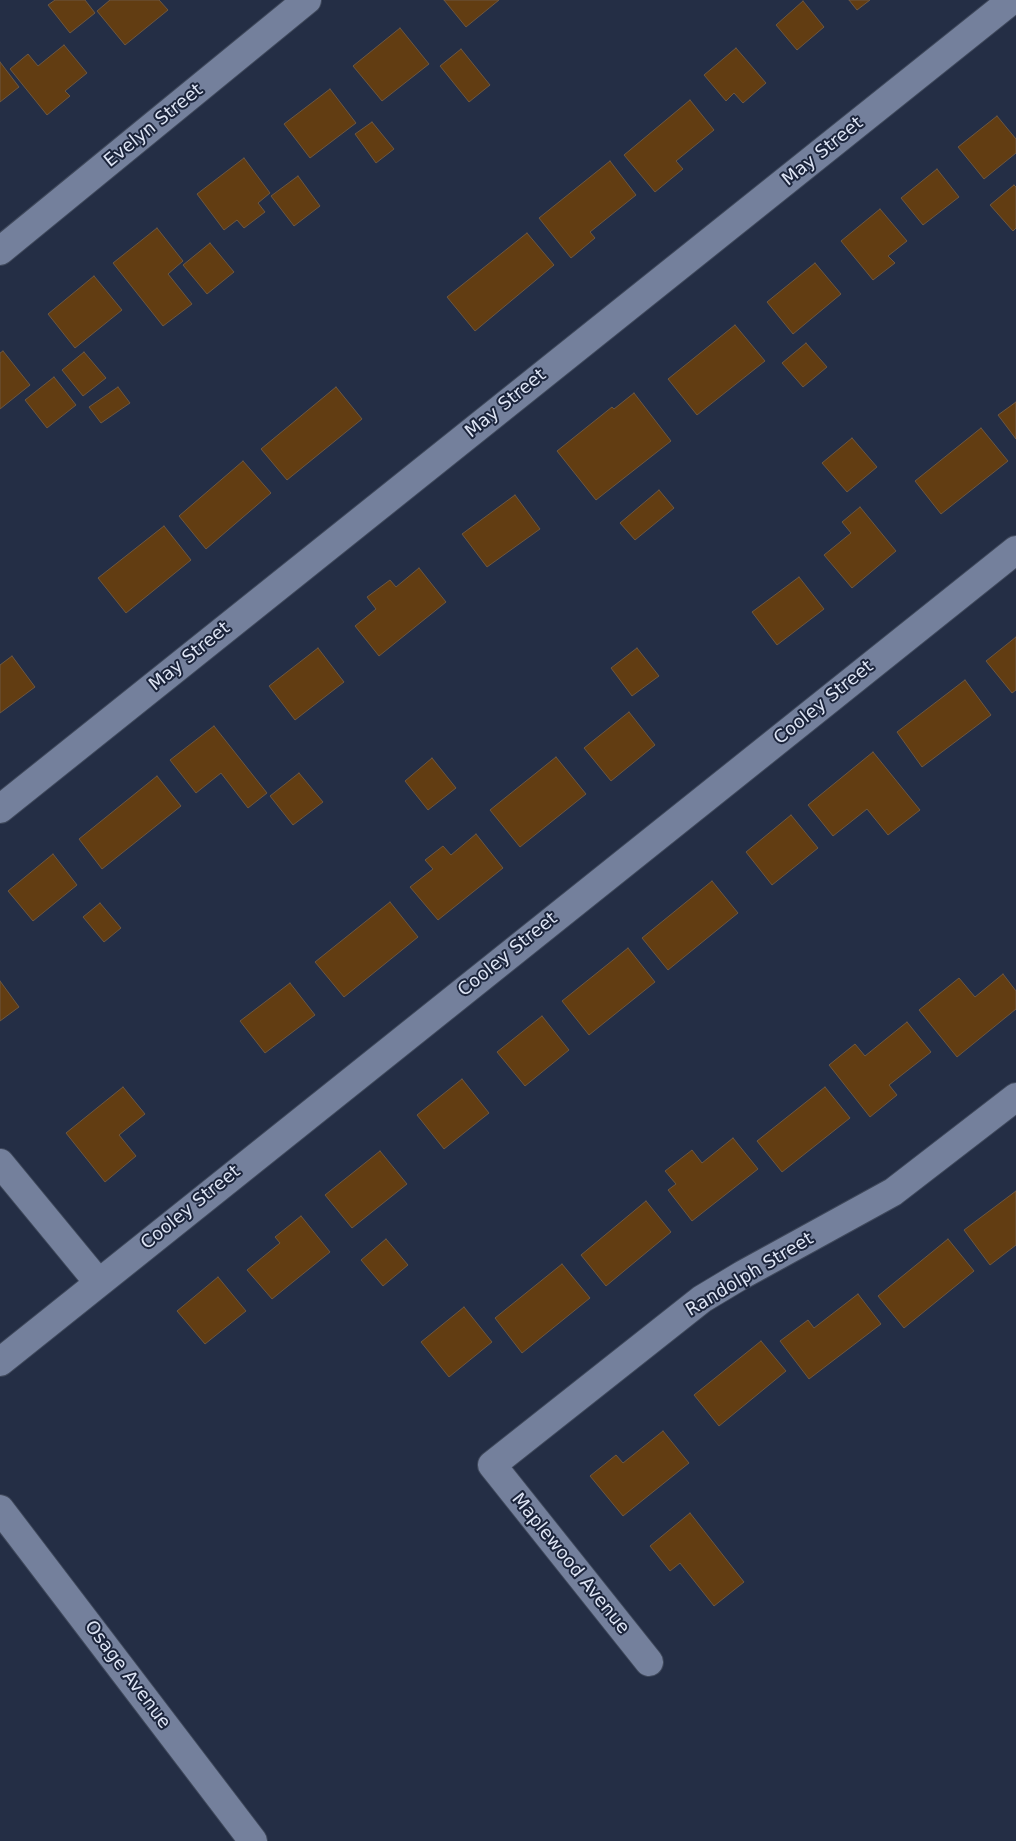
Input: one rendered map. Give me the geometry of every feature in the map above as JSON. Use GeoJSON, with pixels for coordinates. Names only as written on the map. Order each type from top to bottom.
{"type":"FeatureCollection","features":[{"type":"Feature","properties":{"kind":"street","name":"Evelyn Street"},"geometry":{"type":"LineString","coordinates":[[0,252],[307,0]]}},
{"type":"Feature","properties":{"kind":"street","name":"May Street"},"geometry":{"type":"LineString","coordinates":[[0,809],[1012,0]]}},
{"type":"Feature","properties":{"kind":"street","name":"Cooley Street"},"geometry":{"type":"LineString","coordinates":[[0,1362],[1016,550]]}},
{"type":"Feature","properties":{"kind":"street","name":"Randolph Street"},"geometry":{"type":"LineString","coordinates":[[492,1465],[702,1299],[893,1192],[1016,1097]]}},
{"type":"Feature","properties":{"kind":"street"},"geometry":{"type":"LineString","coordinates":[[0,1163],[98,1282]]}},
{"type":"Feature","properties":{"kind":"street","name":"Maplewood Avenue"},"geometry":{"type":"LineString","coordinates":[[492,1465],[649,1662]]}},
{"type":"Feature","properties":{"kind":"street","name":"Osage Avenue"},"geometry":{"type":"LineString","coordinates":[[0,1509],[253,1841]]}},
{"type":"Feature","properties":{"kind":"building"},"geometry":{"type":"Polygon","coordinates":[[[55,0],[85,0],[95,13],[70,33],[48,5],[55,0]]]}},
{"type":"Feature","properties":{"kind":"building"},"geometry":{"type":"Polygon","coordinates":[[[110,0],[159,0],[168,10],[125,45],[97,11],[110,0]]]}},
{"type":"Feature","properties":{"kind":"building"},"geometry":{"type":"Polygon","coordinates":[[[444,0],[499,0],[466,27],[444,0]]]}},
{"type":"Feature","properties":{"kind":"building"},"geometry":{"type":"Polygon","coordinates":[[[849,0],[870,0],[857,10],[849,0]]]}},
{"type":"Feature","properties":{"kind":"building"},"geometry":{"type":"Polygon","coordinates":[[[803,1],[824,27],[797,50],[776,25],[803,1]]]}},
{"type":"Feature","properties":{"kind":"building"},"geometry":{"type":"Polygon","coordinates":[[[400,28],[429,64],[382,101],[353,66],[400,28]]]}},
{"type":"Feature","properties":{"kind":"building"},"geometry":{"type":"Polygon","coordinates":[[[64,45],[87,73],[65,91],[70,96],[47,115],[10,69],[28,54],[38,66],[64,45]]]}},
{"type":"Feature","properties":{"kind":"building"},"geometry":{"type":"Polygon","coordinates":[[[736,48],[766,83],[743,103],[734,93],[726,101],[704,75],[736,48]]]}},
{"type":"Feature","properties":{"kind":"building"},"geometry":{"type":"Polygon","coordinates":[[[461,49],[490,85],[469,102],[440,66],[461,49]]]}},
{"type":"Feature","properties":{"kind":"building"},"geometry":{"type":"Polygon","coordinates":[[[0,62],[19,87],[0,102],[0,62]]]}},
{"type":"Feature","properties":{"kind":"building"},"geometry":{"type":"Polygon","coordinates":[[[330,89],[356,123],[310,158],[284,124],[330,89]]]}},
{"type":"Feature","properties":{"kind":"building"},"geometry":{"type":"Polygon","coordinates":[[[690,100],[714,130],[676,161],[683,169],[655,192],[624,155],[690,100]]]}},
{"type":"Feature","properties":{"kind":"building"},"geometry":{"type":"Polygon","coordinates":[[[997,116],[1016,139],[1016,153],[984,179],[958,147],[997,116]]]}},
{"type":"Feature","properties":{"kind":"building"},"geometry":{"type":"Polygon","coordinates":[[[372,122],[394,149],[376,163],[355,134],[372,122]]]}},
{"type":"Feature","properties":{"kind":"building"},"geometry":{"type":"Polygon","coordinates":[[[244,158],[270,193],[258,203],[265,212],[244,228],[237,220],[224,230],[197,194],[244,158]]]}},
{"type":"Feature","properties":{"kind":"building"},"geometry":{"type":"Polygon","coordinates":[[[610,161],[636,195],[590,232],[595,238],[571,258],[539,218],[610,161]]]}},
{"type":"Feature","properties":{"kind":"building"},"geometry":{"type":"Polygon","coordinates":[[[937,169],[959,197],[923,225],[901,198],[937,169]]]}},
{"type":"Feature","properties":{"kind":"building"},"geometry":{"type":"Polygon","coordinates":[[[298,176],[320,206],[294,226],[271,196],[298,176]]]}},
{"type":"Feature","properties":{"kind":"building"},"geometry":{"type":"Polygon","coordinates":[[[1014,185],[1016,187],[1016,228],[1013,231],[990,205],[1014,185]]]}},
{"type":"Feature","properties":{"kind":"building"},"geometry":{"type":"Polygon","coordinates":[[[880,209],[907,241],[888,256],[895,263],[873,280],[841,241],[880,209]]]}},
{"type":"Feature","properties":{"kind":"building"},"geometry":{"type":"Polygon","coordinates":[[[157,228],[183,261],[168,274],[192,304],[163,326],[113,263],[157,228]]]}},
{"type":"Feature","properties":{"kind":"building"},"geometry":{"type":"Polygon","coordinates":[[[527,233],[554,265],[475,331],[447,297],[527,233]]]}},
{"type":"Feature","properties":{"kind":"building"},"geometry":{"type":"Polygon","coordinates":[[[210,243],[234,272],[207,294],[183,265],[210,243]]]}},
{"type":"Feature","properties":{"kind":"building"},"geometry":{"type":"Polygon","coordinates":[[[815,263],[841,294],[793,334],[767,302],[815,263]]]}},
{"type":"Feature","properties":{"kind":"building"},"geometry":{"type":"Polygon","coordinates":[[[94,276],[122,310],[75,348],[48,314],[94,276]]]}},
{"type":"Feature","properties":{"kind":"building"},"geometry":{"type":"Polygon","coordinates":[[[735,325],[765,361],[697,415],[668,379],[735,325]]]}},
{"type":"Feature","properties":{"kind":"building"},"geometry":{"type":"Polygon","coordinates":[[[806,343],[827,367],[803,387],[782,363],[806,343]]]}},
{"type":"Feature","properties":{"kind":"building"},"geometry":{"type":"Polygon","coordinates":[[[3,351],[30,385],[0,409],[0,353],[3,351]]]}},
{"type":"Feature","properties":{"kind":"building"},"geometry":{"type":"Polygon","coordinates":[[[84,352],[106,378],[83,396],[62,370],[84,352]]]}},
{"type":"Feature","properties":{"kind":"building"},"geometry":{"type":"Polygon","coordinates":[[[54,377],[76,405],[47,428],[25,400],[54,377]]]}},
{"type":"Feature","properties":{"kind":"building"},"geometry":{"type":"Polygon","coordinates":[[[118,387],[130,403],[101,423],[89,407],[118,387]]]}},
{"type":"Feature","properties":{"kind":"building"},"geometry":{"type":"Polygon","coordinates":[[[336,387],[362,419],[287,480],[261,449],[336,387]]]}},
{"type":"Feature","properties":{"kind":"building"},"geometry":{"type":"Polygon","coordinates":[[[634,393],[671,441],[596,500],[557,451],[612,407],[614,409],[634,393]]]}},
{"type":"Feature","properties":{"kind":"building"},"geometry":{"type":"Polygon","coordinates":[[[1016,402],[1016,439],[998,415],[1016,402]]]}},
{"type":"Feature","properties":{"kind":"building"},"geometry":{"type":"Polygon","coordinates":[[[981,428],[1008,461],[941,514],[915,481],[981,428]]]}},
{"type":"Feature","properties":{"kind":"building"},"geometry":{"type":"Polygon","coordinates":[[[852,438],[877,467],[847,492],[822,463],[852,438]]]}},
{"type":"Feature","properties":{"kind":"building"},"geometry":{"type":"Polygon","coordinates":[[[243,461],[271,493],[206,549],[179,516],[243,461]]]}},
{"type":"Feature","properties":{"kind":"building"},"geometry":{"type":"Polygon","coordinates":[[[659,490],[674,508],[635,540],[620,523],[659,490]]]}},
{"type":"Feature","properties":{"kind":"building"},"geometry":{"type":"Polygon","coordinates":[[[515,495],[540,529],[487,567],[462,534],[515,495]]]}},
{"type":"Feature","properties":{"kind":"building"},"geometry":{"type":"Polygon","coordinates":[[[860,507],[896,551],[852,588],[824,555],[851,533],[842,522],[860,507]]]}},
{"type":"Feature","properties":{"kind":"building"},"geometry":{"type":"Polygon","coordinates":[[[164,526],[191,560],[126,613],[98,578],[164,526]]]}},
{"type":"Feature","properties":{"kind":"building"},"geometry":{"type":"Polygon","coordinates":[[[419,568],[446,602],[379,656],[355,626],[376,609],[367,597],[390,580],[396,587],[419,568]]]}},
{"type":"Feature","properties":{"kind":"building"},"geometry":{"type":"Polygon","coordinates":[[[799,577],[824,609],[777,645],[752,612],[799,577]]]}},
{"type":"Feature","properties":{"kind":"building"},"geometry":{"type":"Polygon","coordinates":[[[1016,637],[1016,690],[1012,693],[986,661],[1016,637]]]}},
{"type":"Feature","properties":{"kind":"building"},"geometry":{"type":"Polygon","coordinates":[[[318,648],[344,682],[295,720],[269,686],[318,648]]]}},
{"type":"Feature","properties":{"kind":"building"},"geometry":{"type":"Polygon","coordinates":[[[637,648],[659,676],[632,696],[611,668],[637,648]]]}},
{"type":"Feature","properties":{"kind":"building"},"geometry":{"type":"Polygon","coordinates":[[[12,656],[35,687],[0,713],[0,665],[12,656]]]}},
{"type":"Feature","properties":{"kind":"building"},"geometry":{"type":"Polygon","coordinates":[[[965,680],[991,715],[922,767],[897,732],[965,680]]]}},
{"type":"Feature","properties":{"kind":"building"},"geometry":{"type":"Polygon","coordinates":[[[629,712],[655,745],[611,781],[584,748],[629,712]]]}},
{"type":"Feature","properties":{"kind":"building"},"geometry":{"type":"Polygon","coordinates":[[[214,726],[267,793],[248,808],[221,773],[196,793],[170,760],[214,726]]]}},
{"type":"Feature","properties":{"kind":"building"},"geometry":{"type":"Polygon","coordinates":[[[873,752],[920,810],[888,835],[867,809],[833,836],[808,805],[873,752]]]}},
{"type":"Feature","properties":{"kind":"building"},"geometry":{"type":"Polygon","coordinates":[[[556,757],[586,794],[520,847],[490,810],[556,757]]]}},
{"type":"Feature","properties":{"kind":"building"},"geometry":{"type":"Polygon","coordinates":[[[432,758],[456,788],[428,810],[405,781],[432,758]]]}},
{"type":"Feature","properties":{"kind":"building"},"geometry":{"type":"Polygon","coordinates":[[[299,773],[323,802],[293,825],[270,796],[299,773]]]}},
{"type":"Feature","properties":{"kind":"building"},"geometry":{"type":"Polygon","coordinates":[[[157,776],[181,806],[102,869],[79,839],[157,776]]]}},
{"type":"Feature","properties":{"kind":"building"},"geometry":{"type":"Polygon","coordinates":[[[791,815],[818,848],[772,885],[746,852],[791,815]]]}},
{"type":"Feature","properties":{"kind":"building"},"geometry":{"type":"Polygon","coordinates":[[[476,834],[503,868],[438,920],[410,887],[433,869],[425,860],[443,846],[451,855],[476,834]]]}},
{"type":"Feature","properties":{"kind":"building"},"geometry":{"type":"Polygon","coordinates":[[[53,854],[77,885],[33,921],[8,891],[53,854]]]}},
{"type":"Feature","properties":{"kind":"building"},"geometry":{"type":"Polygon","coordinates":[[[712,881],[738,913],[668,970],[642,938],[712,881]]]}},
{"type":"Feature","properties":{"kind":"building"},"geometry":{"type":"Polygon","coordinates":[[[390,902],[418,937],[344,997],[315,962],[390,902]]]}},
{"type":"Feature","properties":{"kind":"building"},"geometry":{"type":"Polygon","coordinates":[[[100,903],[121,928],[104,942],[83,917],[100,903]]]}},
{"type":"Feature","properties":{"kind":"building"},"geometry":{"type":"Polygon","coordinates":[[[628,948],[655,982],[589,1035],[562,1001],[628,948]]]}},
{"type":"Feature","properties":{"kind":"building"},"geometry":{"type":"Polygon","coordinates":[[[1003,974],[1016,991],[1016,1009],[957,1057],[919,1010],[959,978],[975,997],[1003,974]]]}},
{"type":"Feature","properties":{"kind":"building"},"geometry":{"type":"Polygon","coordinates":[[[0,981],[19,1007],[0,1021],[0,981]]]}},
{"type":"Feature","properties":{"kind":"building"},"geometry":{"type":"Polygon","coordinates":[[[290,983],[315,1015],[265,1053],[240,1021],[290,983]]]}},
{"type":"Feature","properties":{"kind":"building"},"geometry":{"type":"Polygon","coordinates":[[[542,1016],[569,1050],[525,1086],[497,1052],[542,1016]]]}},
{"type":"Feature","properties":{"kind":"building"},"geometry":{"type":"Polygon","coordinates":[[[907,1022],[931,1052],[889,1085],[897,1095],[870,1117],[829,1065],[855,1044],[865,1056],[907,1022]]]}},
{"type":"Feature","properties":{"kind":"building"},"geometry":{"type":"Polygon","coordinates":[[[462,1079],[489,1113],[444,1149],[417,1115],[462,1079]]]}},
{"type":"Feature","properties":{"kind":"building"},"geometry":{"type":"Polygon","coordinates":[[[123,1087],[145,1114],[119,1135],[136,1156],[105,1182],[66,1133],[123,1087]]]}},
{"type":"Feature","properties":{"kind":"building"},"geometry":{"type":"Polygon","coordinates":[[[825,1087],[850,1118],[782,1172],[757,1141],[825,1087]]]}},
{"type":"Feature","properties":{"kind":"building"},"geometry":{"type":"Polygon","coordinates":[[[733,1138],[758,1169],[692,1221],[668,1190],[676,1184],[665,1171],[692,1150],[702,1163],[733,1138]]]}},
{"type":"Feature","properties":{"kind":"building"},"geometry":{"type":"Polygon","coordinates":[[[380,1151],[407,1184],[352,1228],[325,1195],[380,1151]]]}},
{"type":"Feature","properties":{"kind":"building"},"geometry":{"type":"Polygon","coordinates":[[[1016,1191],[1016,1245],[990,1265],[964,1230],[1016,1191]]]}},
{"type":"Feature","properties":{"kind":"building"},"geometry":{"type":"Polygon","coordinates":[[[646,1201],[671,1232],[606,1286],[581,1255],[646,1201]]]}},
{"type":"Feature","properties":{"kind":"building"},"geometry":{"type":"Polygon","coordinates":[[[301,1216],[330,1252],[272,1299],[247,1270],[280,1243],[275,1237],[301,1216]]]}},
{"type":"Feature","properties":{"kind":"building"},"geometry":{"type":"Polygon","coordinates":[[[386,1239],[408,1265],[383,1286],[361,1260],[386,1239]]]}},
{"type":"Feature","properties":{"kind":"building"},"geometry":{"type":"Polygon","coordinates":[[[948,1239],[974,1271],[904,1328],[878,1296],[948,1239]]]}},
{"type":"Feature","properties":{"kind":"building"},"geometry":{"type":"Polygon","coordinates":[[[562,1264],[590,1298],[522,1353],[495,1318],[562,1264]]]}},
{"type":"Feature","properties":{"kind":"building"},"geometry":{"type":"Polygon","coordinates":[[[218,1277],[246,1311],[205,1344],[177,1311],[218,1277]]]}},
{"type":"Feature","properties":{"kind":"building"},"geometry":{"type":"Polygon","coordinates":[[[858,1294],[881,1324],[809,1379],[780,1341],[808,1320],[814,1328],[858,1294]]]}},
{"type":"Feature","properties":{"kind":"building"},"geometry":{"type":"Polygon","coordinates":[[[464,1307],[492,1342],[449,1377],[421,1342],[464,1307]]]}},
{"type":"Feature","properties":{"kind":"building"},"geometry":{"type":"Polygon","coordinates":[[[761,1341],[786,1371],[719,1426],[694,1395],[761,1341]]]}},
{"type":"Feature","properties":{"kind":"building"},"geometry":{"type":"Polygon","coordinates":[[[663,1431],[689,1463],[623,1516],[590,1476],[616,1455],[623,1463],[663,1431]]]}},
{"type":"Feature","properties":{"kind":"building"},"geometry":{"type":"Polygon","coordinates":[[[690,1513],[744,1582],[714,1606],[680,1563],[670,1571],[650,1546],[690,1513]]]}}]}
